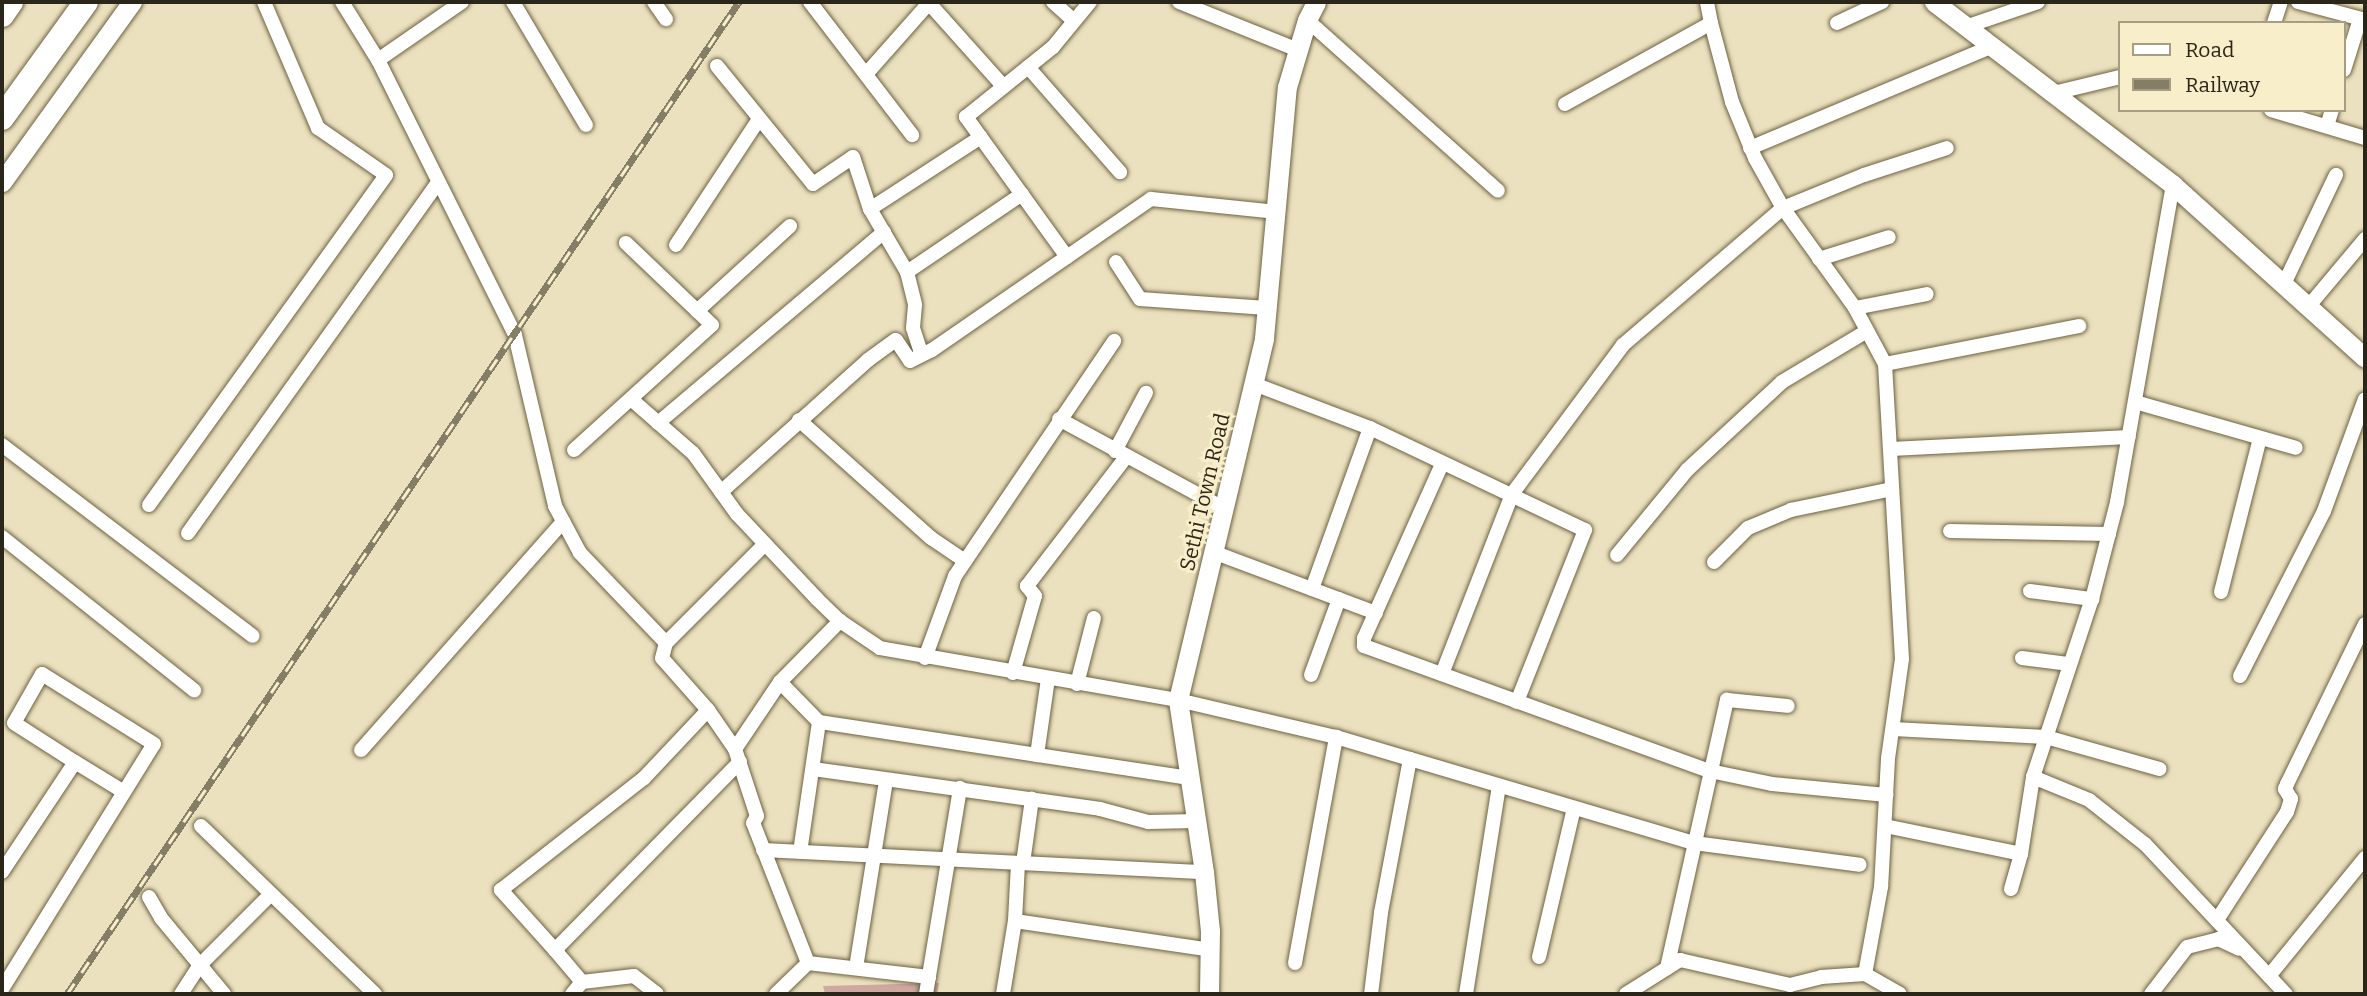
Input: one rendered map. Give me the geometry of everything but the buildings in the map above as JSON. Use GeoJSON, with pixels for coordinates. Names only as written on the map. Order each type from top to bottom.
{"type":"FeatureCollection","features":[{"type":"Feature","properties":{"kind":"highway"},"geometry":{"type":"LineString","coordinates":[[2,15],[11,2]]}},
{"type":"Feature","properties":{"kind":"highway"},"geometry":{"type":"LineString","coordinates":[[2,118],[86,2]]}},
{"type":"Feature","properties":{"kind":"street"},"geometry":{"type":"LineString","coordinates":[[149,505],[386,175],[318,128],[264,2]]}},
{"type":"Feature","properties":{"kind":"street"},"geometry":{"type":"LineString","coordinates":[[342,2],[378,60],[515,335],[555,506],[563,522],[580,553],[666,643]]}},
{"type":"Feature","properties":{"kind":"street"},"geometry":{"type":"LineString","coordinates":[[378,60],[463,2]]}},
{"type":"Feature","properties":{"kind":"street"},"geometry":{"type":"LineString","coordinates":[[513,2],[586,125]]}},
{"type":"Feature","properties":{"kind":"street"},"geometry":{"type":"LineString","coordinates":[[654,2],[666,19]]}},
{"type":"Feature","properties":{"kind":"street"},"geometry":{"type":"LineString","coordinates":[[810,2],[912,135]]}},
{"type":"Feature","properties":{"kind":"street"},"geometry":{"type":"LineString","coordinates":[[867,73],[929,2],[1003,86]]}},
{"type":"Feature","properties":{"kind":"street"},"geometry":{"type":"LineString","coordinates":[[1053,2],[1074,21]]}},
{"type":"Feature","properties":{"kind":"street"},"geometry":{"type":"LineString","coordinates":[[1067,257],[966,117],[1053,47],[1090,2]]}},
{"type":"Feature","properties":{"kind":"street"},"geometry":{"type":"LineString","coordinates":[[1179,2],[1298,50]]}},
{"type":"Feature","properties":{"kind":"street","name":"Sethi Town Road"},"geometry":{"type":"LineString","coordinates":[[1209,994],[1211,950],[1204,872],[1178,700],[1254,384],[1267,308],[1287,87],[1307,20],[1316,2]]}},
{"type":"Feature","properties":{"kind":"street"},"geometry":{"type":"LineString","coordinates":[[1707,2],[1732,102],[1750,148],[1783,208],[1855,307],[1885,365],[1902,659],[1886,795],[1881,887],[1865,974]]}},
{"type":"Feature","properties":{"kind":"street"},"geometry":{"type":"LineString","coordinates":[[1837,23],[1882,2]]}},
{"type":"Feature","properties":{"kind":"street"},"geometry":{"type":"LineString","coordinates":[[1934,2],[2173,185],[2365,358]]}},
{"type":"Feature","properties":{"kind":"street"},"geometry":{"type":"LineString","coordinates":[[1968,26],[2034,2]]}},
{"type":"Feature","properties":{"kind":"street"},"geometry":{"type":"LineString","coordinates":[[2275,21],[2281,2]]}},
{"type":"Feature","properties":{"kind":"street"},"geometry":{"type":"LineString","coordinates":[[2298,2],[2362,20],[2346,64]]}},
{"type":"Feature","properties":{"kind":"street"},"geometry":{"type":"LineString","coordinates":[[2,182],[130,3]]}},
{"type":"Feature","properties":{"kind":"street"},"geometry":{"type":"LineString","coordinates":[[1307,20],[1497,191]]}},
{"type":"Feature","properties":{"kind":"street"},"geometry":{"type":"LineString","coordinates":[[1565,104],[1711,23]]}},
{"type":"Feature","properties":{"kind":"street"},"geometry":{"type":"LineString","coordinates":[[1750,148],[1993,46]]}},
{"type":"Feature","properties":{"kind":"street"},"geometry":{"type":"LineString","coordinates":[[717,66],[813,184],[853,157],[870,209],[907,272],[915,305],[913,328],[922,355]]}},
{"type":"Feature","properties":{"kind":"street"},"geometry":{"type":"LineString","coordinates":[[1028,67],[1120,172]]}},
{"type":"Feature","properties":{"kind":"street"},"geometry":{"type":"LineString","coordinates":[[2054,93],[2118,77]]}},
{"type":"Feature","properties":{"kind":"street"},"geometry":{"type":"LineString","coordinates":[[2278,112],[2365,138]]}},
{"type":"Feature","properties":{"kind":"street"},"geometry":{"type":"LineString","coordinates":[[2327,127],[2331,112]]}},
{"type":"Feature","properties":{"kind":"street"},"geometry":{"type":"LineString","coordinates":[[676,245],[760,119]]}},
{"type":"Feature","properties":{"kind":"street"},"geometry":{"type":"LineString","coordinates":[[870,209],[981,137]]}},
{"type":"Feature","properties":{"kind":"street"},"geometry":{"type":"LineString","coordinates":[[1441,674],[1512,494],[1623,345],[1783,208],[1864,175],[1947,148]]}},
{"type":"Feature","properties":{"kind":"street"},"geometry":{"type":"LineString","coordinates":[[2284,284],[2336,175]]}},
{"type":"Feature","properties":{"kind":"street"},"geometry":{"type":"LineString","coordinates":[[188,533],[438,181]]}},
{"type":"Feature","properties":{"kind":"street"},"geometry":{"type":"LineString","coordinates":[[2011,889],[2021,854],[2033,777],[2068,664],[2092,599],[2109,534],[2129,437],[2173,185]]}},
{"type":"Feature","properties":{"kind":"street"},"geometry":{"type":"LineString","coordinates":[[907,272],[1022,194]]}},
{"type":"Feature","properties":{"kind":"street"},"geometry":{"type":"LineString","coordinates":[[721,492],[799,420],[896,340],[910,361],[922,355],[1151,199],[1277,212]]}},
{"type":"Feature","properties":{"kind":"street"},"geometry":{"type":"LineString","coordinates":[[697,310],[790,226]]}},
{"type":"Feature","properties":{"kind":"street"},"geometry":{"type":"LineString","coordinates":[[658,423],[884,232]]}},
{"type":"Feature","properties":{"kind":"street"},"geometry":{"type":"LineString","coordinates":[[1819,259],[1889,237]]}},
{"type":"Feature","properties":{"kind":"street"},"geometry":{"type":"LineString","coordinates":[[2308,307],[2365,239]]}},
{"type":"Feature","properties":{"kind":"street"},"geometry":{"type":"LineString","coordinates":[[574,450],[712,325],[626,243]]}},
{"type":"Feature","properties":{"kind":"street"},"geometry":{"type":"LineString","coordinates":[[1116,262],[1140,299],[1267,308]]}},
{"type":"Feature","properties":{"kind":"street"},"geometry":{"type":"LineString","coordinates":[[1855,307],[1927,294]]}},
{"type":"Feature","properties":{"kind":"street"},"geometry":{"type":"LineString","coordinates":[[1885,365],[2079,326]]}},
{"type":"Feature","properties":{"kind":"street"},"geometry":{"type":"LineString","coordinates":[[1617,555],[1687,470],[1782,382],[1867,331]]}},
{"type":"Feature","properties":{"kind":"street"},"geometry":{"type":"LineString","coordinates":[[925,658],[955,576],[1114,341]]}},
{"type":"Feature","properties":{"kind":"street"},"geometry":{"type":"LineString","coordinates":[[1254,384],[1370,428],[1585,530],[1517,702]]}},
{"type":"Feature","properties":{"kind":"street"},"geometry":{"type":"LineString","coordinates":[[1013,673],[1035,596],[1027,586],[1120,454],[1146,393]]}},
{"type":"Feature","properties":{"kind":"street"},"geometry":{"type":"LineString","coordinates":[[631,399],[693,453],[721,492],[765,544],[840,621],[880,648],[925,658],[1178,700],[1336,737],[1694,843],[1860,865]]}},
{"type":"Feature","properties":{"kind":"street"},"geometry":{"type":"LineString","coordinates":[[2240,676],[2324,511],[2365,399]]}},
{"type":"Feature","properties":{"kind":"street"},"geometry":{"type":"LineString","coordinates":[[2135,402],[2295,448]]}},
{"type":"Feature","properties":{"kind":"street"},"geometry":{"type":"LineString","coordinates":[[1059,419],[1225,509]]}},
{"type":"Feature","properties":{"kind":"street"},"geometry":{"type":"LineString","coordinates":[[799,420],[931,538],[965,561]]}},
{"type":"Feature","properties":{"kind":"street"},"geometry":{"type":"LineString","coordinates":[[1312,589],[1370,428]]}},
{"type":"Feature","properties":{"kind":"street"},"geometry":{"type":"LineString","coordinates":[[1891,449],[2129,437]]}},
{"type":"Feature","properties":{"kind":"street"},"geometry":{"type":"LineString","coordinates":[[2221,592],[2260,438]]}},
{"type":"Feature","properties":{"kind":"street"},"geometry":{"type":"LineString","coordinates":[[2,445],[253,636]]}},
{"type":"Feature","properties":{"kind":"street"},"geometry":{"type":"LineString","coordinates":[[1442,464],[1364,638],[1364,646],[1710,771],[1772,784],[1886,795]]}},
{"type":"Feature","properties":{"kind":"street"},"geometry":{"type":"LineString","coordinates":[[1714,562],[1748,528],[1791,510],[1892,489]]}},
{"type":"Feature","properties":{"kind":"street"},"geometry":{"type":"LineString","coordinates":[[362,750],[563,522]]}},
{"type":"Feature","properties":{"kind":"street"},"geometry":{"type":"LineString","coordinates":[[1950,531],[2109,534]]}},
{"type":"Feature","properties":{"kind":"street"},"geometry":{"type":"LineString","coordinates":[[2,537],[194,690]]}},
{"type":"Feature","properties":{"kind":"street"},"geometry":{"type":"LineString","coordinates":[[765,544],[666,643],[662,658],[708,710],[738,756],[757,816],[753,823],[808,962]]}},
{"type":"Feature","properties":{"kind":"street"},"geometry":{"type":"LineString","coordinates":[[1213,552],[1376,613]]}},
{"type":"Feature","properties":{"kind":"street"},"geometry":{"type":"LineString","coordinates":[[2031,591],[2092,599]]}},
{"type":"Feature","properties":{"kind":"street"},"geometry":{"type":"LineString","coordinates":[[1311,675],[1339,599]]}},
{"type":"Feature","properties":{"kind":"street"},"geometry":{"type":"LineString","coordinates":[[1077,684],[1094,618]]}},
{"type":"Feature","properties":{"kind":"street"},"geometry":{"type":"LineString","coordinates":[[555,950],[738,756],[780,682],[840,621]]}},
{"type":"Feature","properties":{"kind":"street"},"geometry":{"type":"LineString","coordinates":[[2217,920],[2287,812],[2291,799],[2285,789],[2287,784],[2365,624]]}},
{"type":"Feature","properties":{"kind":"street"},"geometry":{"type":"LineString","coordinates":[[2022,658],[2068,664]]}},
{"type":"Feature","properties":{"kind":"street"},"geometry":{"type":"LineString","coordinates":[[2,989],[31,936],[124,792],[153,744],[42,674],[14,723],[124,792]]}},
{"type":"Feature","properties":{"kind":"street"},"geometry":{"type":"LineString","coordinates":[[1037,755],[1048,679]]}},
{"type":"Feature","properties":{"kind":"street"},"geometry":{"type":"LineString","coordinates":[[780,682],[820,722],[1191,778]]}},
{"type":"Feature","properties":{"kind":"street"},"geometry":{"type":"LineString","coordinates":[[1667,968],[1727,699],[1788,706]]}},
{"type":"Feature","properties":{"kind":"street"},"geometry":{"type":"LineString","coordinates":[[582,982],[501,890],[644,778],[708,710]]}},
{"type":"Feature","properties":{"kind":"street"},"geometry":{"type":"LineString","coordinates":[[800,852],[820,722]]}},
{"type":"Feature","properties":{"kind":"street"},"geometry":{"type":"LineString","coordinates":[[1893,729],[2046,737],[2160,769]]}},
{"type":"Feature","properties":{"kind":"street"},"geometry":{"type":"LineString","coordinates":[[1295,963],[1336,737]]}},
{"type":"Feature","properties":{"kind":"street"},"geometry":{"type":"LineString","coordinates":[[1371,994],[1381,913],[1410,759]]}},
{"type":"Feature","properties":{"kind":"street"},"geometry":{"type":"LineString","coordinates":[[2,872],[75,762]]}},
{"type":"Feature","properties":{"kind":"street"},"geometry":{"type":"LineString","coordinates":[[813,769],[1100,809],[1148,822],[1197,821]]}},
{"type":"Feature","properties":{"kind":"street"},"geometry":{"type":"LineString","coordinates":[[2033,777],[2089,800],[2146,844],[2287,994]]}},
{"type":"Feature","properties":{"kind":"street"},"geometry":{"type":"LineString","coordinates":[[856,968],[886,780]]}},
{"type":"Feature","properties":{"kind":"street"},"geometry":{"type":"LineString","coordinates":[[1466,994],[1499,786]]}},
{"type":"Feature","properties":{"kind":"street"},"geometry":{"type":"LineString","coordinates":[[926,994],[960,788]]}},
{"type":"Feature","properties":{"kind":"street"},"geometry":{"type":"LineString","coordinates":[[1003,994],[1032,799]]}},
{"type":"Feature","properties":{"kind":"street"},"geometry":{"type":"LineString","coordinates":[[1539,957],[1574,808]]}},
{"type":"Feature","properties":{"kind":"street"},"geometry":{"type":"LineString","coordinates":[[201,826],[375,994]]}},
{"type":"Feature","properties":{"kind":"street"},"geometry":{"type":"LineString","coordinates":[[1885,826],[2021,854]]}},
{"type":"Feature","properties":{"kind":"street"},"geometry":{"type":"LineString","coordinates":[[763,850],[1204,872]]}},
{"type":"Feature","properties":{"kind":"street"},"geometry":{"type":"LineString","coordinates":[[2269,976],[2365,858]]}},
{"type":"Feature","properties":{"kind":"street"},"geometry":{"type":"LineString","coordinates":[[181,994],[200,965],[271,894]]}},
{"type":"Feature","properties":{"kind":"street"},"geometry":{"type":"LineString","coordinates":[[149,897],[161,918],[224,994]]}},
{"type":"Feature","properties":{"kind":"street"},"geometry":{"type":"LineString","coordinates":[[1015,921],[1211,950]]}},
{"type":"Feature","properties":{"kind":"street"},"geometry":{"type":"LineString","coordinates":[[2151,994],[2187,947],[2218,939],[2249,954]]}},
{"type":"Feature","properties":{"kind":"street"},"geometry":{"type":"LineString","coordinates":[[1626,994],[1680,960],[1790,985],[1821,977],[1865,974],[1900,994]]}},
{"type":"Feature","properties":{"kind":"street"},"geometry":{"type":"LineString","coordinates":[[808,962],[929,977]]}},
{"type":"Feature","properties":{"kind":"street"},"geometry":{"type":"LineString","coordinates":[[776,994],[808,962]]}},
{"type":"Feature","properties":{"kind":"street"},"geometry":{"type":"LineString","coordinates":[[572,994],[582,982],[634,976],[657,994]]}},
{"type":"Feature","properties":{"kind":"shaded area"},"geometry":{"type":"Polygon","coordinates":[[[939,983],[937,994],[825,994],[823,986],[939,983]]]}},
{"type":"Feature","properties":{"kind":"railway"},"geometry":{"type":"LineString","coordinates":[[67,994],[739,2]]}}]}
